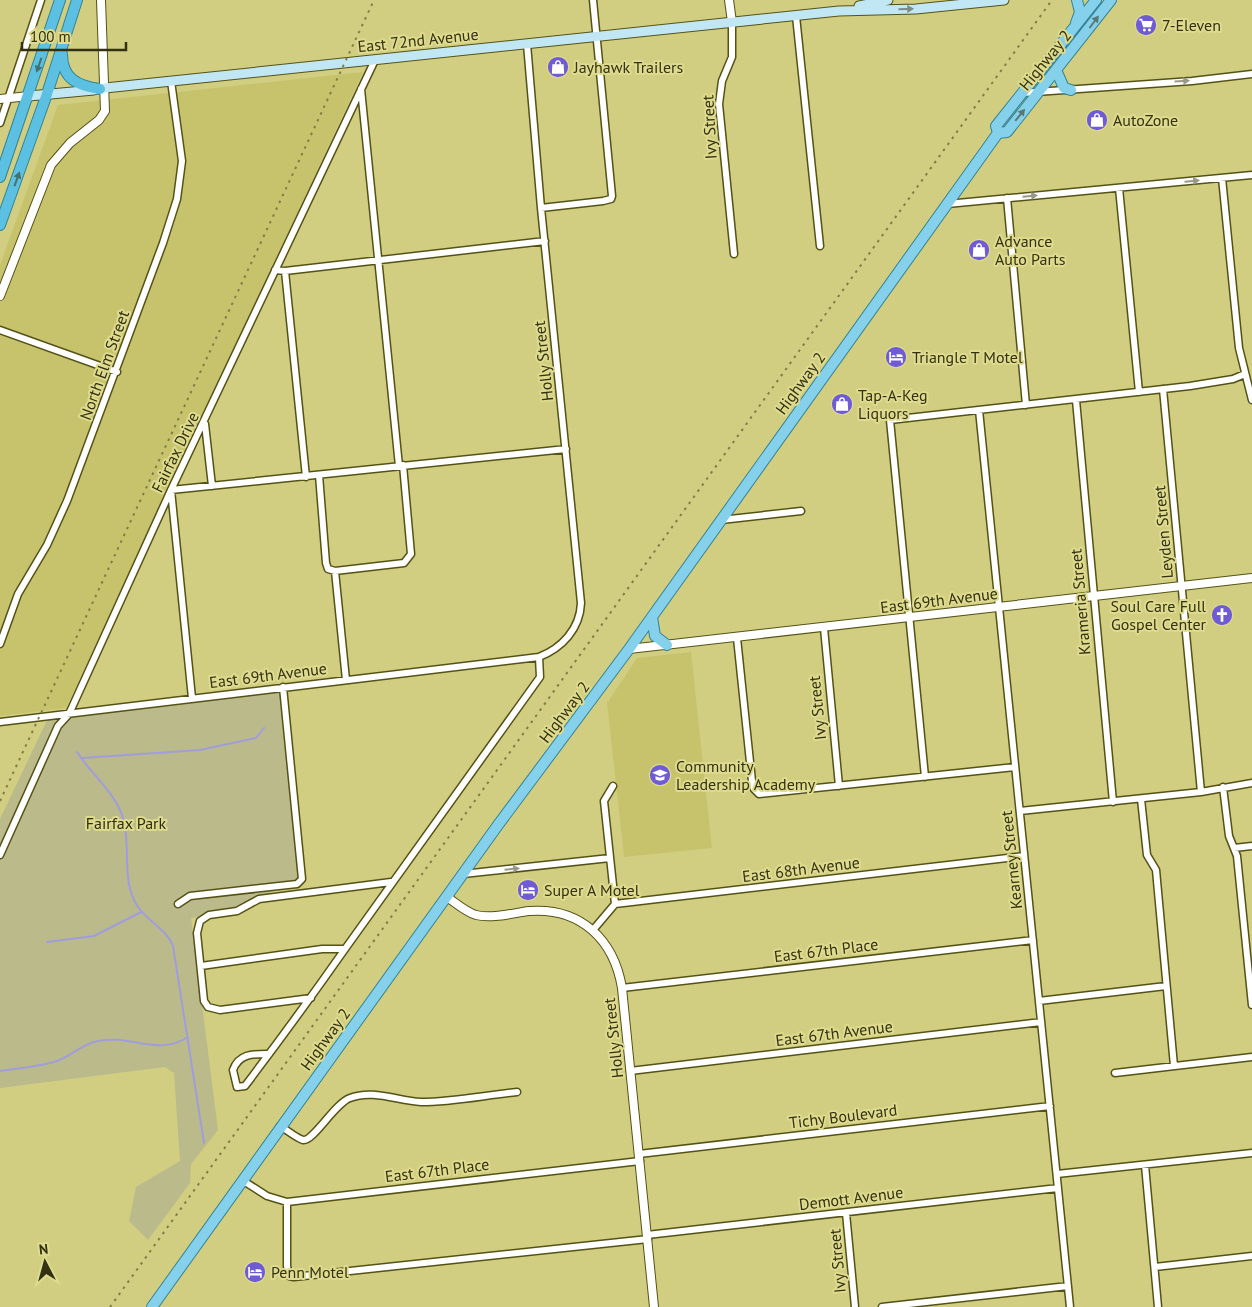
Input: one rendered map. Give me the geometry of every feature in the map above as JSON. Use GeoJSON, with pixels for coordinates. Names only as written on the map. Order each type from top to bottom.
{"type":"FeatureCollection","features":[{"type":"Feature","properties":{"kind":"highway"},"geometry":{"type":"LineString","coordinates":[[0,177],[60,0]]}},
{"type":"Feature","properties":{"kind":"highway"},"geometry":{"type":"LineString","coordinates":[[0,225],[47,94],[77,0]]}},
{"type":"Feature","properties":{"kind":"highway"},"geometry":{"type":"LineString","coordinates":[[62,49],[63,66],[68,76],[82,86],[102,89]]}},
{"type":"Feature","properties":{"kind":"main road","name":"East 72nd Avenue"},"geometry":{"type":"LineString","coordinates":[[839,11],[888,0]]}},
{"type":"Feature","properties":{"kind":"main road","name":"East 72nd Avenue"},"geometry":{"type":"LineString","coordinates":[[28,96],[839,11],[916,9],[1004,0]]}},
{"type":"Feature","properties":{"kind":"main road"},"geometry":{"type":"LineString","coordinates":[[1074,29],[1080,12],[1077,0]]}},
{"type":"Feature","properties":{"kind":"main road","name":"Highway 2"},"geometry":{"type":"LineString","coordinates":[[998,133],[996,126],[1096,0]]}},
{"type":"Feature","properties":{"kind":"main road","name":"Highway 2"},"geometry":{"type":"LineString","coordinates":[[152,1307],[280,1126],[629,649],[998,133],[1007,132],[1111,0]]}},
{"type":"Feature","properties":{"kind":"main road"},"geometry":{"type":"LineString","coordinates":[[1056,70],[1064,88],[1071,90]]}},
{"type":"Feature","properties":{"kind":"main road"},"geometry":{"type":"LineString","coordinates":[[652,616],[655,636],[667,645]]}},
{"type":"Feature","properties":{"kind":"street"},"geometry":{"type":"LineString","coordinates":[[0,123],[41,0]]}},
{"type":"Feature","properties":{"kind":"street"},"geometry":{"type":"LineString","coordinates":[[0,296],[46,174],[60,153],[95,124],[103,114],[106,104],[102,89],[101,0]]}},
{"type":"Feature","properties":{"kind":"street"},"geometry":{"type":"LineString","coordinates":[[541,208],[611,199],[612,182],[593,0]]}},
{"type":"Feature","properties":{"kind":"street","name":"Ivy Street"},"geometry":{"type":"LineString","coordinates":[[729,0],[732,22],[732,58],[722,81],[719,104],[734,254]]}},
{"type":"Feature","properties":{"kind":"street"},"geometry":{"type":"LineString","coordinates":[[796,16],[820,246]]}},
{"type":"Feature","properties":{"kind":"street","name":"Holly Street"},"geometry":{"type":"LineString","coordinates":[[527,44],[541,208],[581,606],[575,626],[567,639],[551,652],[540,657]]}},
{"type":"Feature","properties":{"kind":"street","name":"Fairfax Drive"},"geometry":{"type":"LineString","coordinates":[[0,854],[58,726],[69,714],[171,490],[205,422],[375,60]]}},
{"type":"Feature","properties":{"kind":"street"},"geometry":{"type":"LineString","coordinates":[[1022,93],[1252,74]]}},
{"type":"Feature","properties":{"kind":"street","name":"North Elm Street"},"geometry":{"type":"LineString","coordinates":[[0,644],[18,594],[47,545],[62,514],[117,372],[177,199],[182,161],[171,81]]}},
{"type":"Feature","properties":{"kind":"street"},"geometry":{"type":"LineString","coordinates":[[319,475],[326,564],[328,569],[335,571],[398,564],[409,558],[411,554],[361,89]]}},
{"type":"Feature","properties":{"kind":"street","name":"East 72nd Avenue"},"geometry":{"type":"LineString","coordinates":[[0,99],[28,96]]}},
{"type":"Feature","properties":{"kind":"street"},"geometry":{"type":"LineString","coordinates":[[947,204],[1252,175]]}},
{"type":"Feature","properties":{"kind":"street"},"geometry":{"type":"LineString","coordinates":[[1222,178],[1239,348],[1252,400]]}},
{"type":"Feature","properties":{"kind":"street"},"geometry":{"type":"LineString","coordinates":[[1119,188],[1139,392]]}},
{"type":"Feature","properties":{"kind":"street"},"geometry":{"type":"LineString","coordinates":[[1007,198],[1026,406]]}},
{"type":"Feature","properties":{"kind":"street"},"geometry":{"type":"LineString","coordinates":[[275,270],[285,271],[545,241]]}},
{"type":"Feature","properties":{"kind":"street"},"geometry":{"type":"LineString","coordinates":[[285,271],[306,477]]}},
{"type":"Feature","properties":{"kind":"street"},"geometry":{"type":"LineString","coordinates":[[0,330],[117,372]]}},
{"type":"Feature","properties":{"kind":"street"},"geometry":{"type":"LineString","coordinates":[[925,777],[890,420],[1163,389],[1222,381],[1245,374]]}},
{"type":"Feature","properties":{"kind":"street","name":"Leyden Street"},"geometry":{"type":"LineString","coordinates":[[1163,389],[1201,792]]}},
{"type":"Feature","properties":{"kind":"street","name":"Krameria Street"},"geometry":{"type":"LineString","coordinates":[[1076,400],[1113,802]]}},
{"type":"Feature","properties":{"kind":"street","name":"Kearney Street"},"geometry":{"type":"LineString","coordinates":[[979,410],[1070,1307]]}},
{"type":"Feature","properties":{"kind":"street"},"geometry":{"type":"LineString","coordinates":[[205,422],[212,486]]}},
{"type":"Feature","properties":{"kind":"street"},"geometry":{"type":"LineString","coordinates":[[192,698],[171,490],[566,449]]}},
{"type":"Feature","properties":{"kind":"street"},"geometry":{"type":"LineString","coordinates":[[721,520],[801,511]]}},
{"type":"Feature","properties":{"kind":"street"},"geometry":{"type":"LineString","coordinates":[[335,571],[346,680]]}},
{"type":"Feature","properties":{"kind":"street","name":"East 69th Avenue"},"geometry":{"type":"LineString","coordinates":[[629,649],[1252,578]]}},
{"type":"Feature","properties":{"kind":"street","name":"Ivy Street"},"geometry":{"type":"LineString","coordinates":[[824,628],[839,786]]}},
{"type":"Feature","properties":{"kind":"street"},"geometry":{"type":"LineString","coordinates":[[737,638],[755,790],[762,795],[1016,767]]}},
{"type":"Feature","properties":{"kind":"street"},"geometry":{"type":"LineString","coordinates":[[269,1054],[248,1055],[238,1060],[233,1070],[237,1087],[245,1086],[269,1054],[311,998],[540,677],[540,657]]}},
{"type":"Feature","properties":{"kind":"street","name":"East 69th Avenue"},"geometry":{"type":"LineString","coordinates":[[0,722],[540,657]]}},
{"type":"Feature","properties":{"kind":"street"},"geometry":{"type":"LineString","coordinates":[[178,904],[190,896],[297,884],[302,879],[283,687]]}},
{"type":"Feature","properties":{"kind":"street"},"geometry":{"type":"LineString","coordinates":[[1020,812],[1201,792],[1252,783]]}},
{"type":"Feature","properties":{"kind":"street"},"geometry":{"type":"LineString","coordinates":[[593,930],[615,904],[604,801],[613,786]]}},
{"type":"Feature","properties":{"kind":"street"},"geometry":{"type":"LineString","coordinates":[[1223,787],[1229,836],[1237,856],[1252,1005]]}},
{"type":"Feature","properties":{"kind":"street"},"geometry":{"type":"LineString","coordinates":[[1141,798],[1147,855],[1156,870],[1174,1066]]}},
{"type":"Feature","properties":{"kind":"street"},"geometry":{"type":"LineString","coordinates":[[1234,848],[1252,846]]}},
{"type":"Feature","properties":{"kind":"street","name":"East 68th Avenue"},"geometry":{"type":"LineString","coordinates":[[615,904],[1024,856]]}},
{"type":"Feature","properties":{"kind":"street"},"geometry":{"type":"LineString","coordinates":[[463,874],[610,858]]}},
{"type":"Feature","properties":{"kind":"street"},"geometry":{"type":"LineString","coordinates":[[311,998],[212,1010],[204,1001],[198,926],[200,921],[209,915],[237,911],[259,899],[392,882]]}},
{"type":"Feature","properties":{"kind":"street","name":"Holly Street"},"geometry":{"type":"LineString","coordinates":[[447,897],[477,915],[545,911],[574,920],[593,930],[614,958],[618,967],[622,988],[654,1307]]}},
{"type":"Feature","properties":{"kind":"street","name":"East 67th Place"},"geometry":{"type":"LineString","coordinates":[[622,988],[1033,940]]}},
{"type":"Feature","properties":{"kind":"street"},"geometry":{"type":"LineString","coordinates":[[201,966],[322,950],[345,949]]}},
{"type":"Feature","properties":{"kind":"street"},"geometry":{"type":"LineString","coordinates":[[1039,1002],[1166,986]]}},
{"type":"Feature","properties":{"kind":"street","name":"East 67th Avenue"},"geometry":{"type":"LineString","coordinates":[[630,1071],[1041,1022]]}},
{"type":"Feature","properties":{"kind":"street"},"geometry":{"type":"LineString","coordinates":[[1114,1073],[1252,1057]]}},
{"type":"Feature","properties":{"kind":"street"},"geometry":{"type":"LineString","coordinates":[[280,1126],[302,1140],[307,1140],[314,1135],[341,1102],[356,1096],[392,1096],[421,1102],[516,1092]]}},
{"type":"Feature","properties":{"kind":"street","name":"Tichy Boulevard"},"geometry":{"type":"LineString","coordinates":[[639,1157],[1050,1106]]}},
{"type":"Feature","properties":{"kind":"street"},"geometry":{"type":"LineString","coordinates":[[1057,1174],[1252,1153]]}},
{"type":"Feature","properties":{"kind":"street","name":"East 67th Place"},"geometry":{"type":"LineString","coordinates":[[242,1180],[267,1196],[287,1202],[639,1157]]}},
{"type":"Feature","properties":{"kind":"street"},"geometry":{"type":"LineString","coordinates":[[1145,1165],[1158,1307]]}},
{"type":"Feature","properties":{"kind":"street","name":"Demott Avenue"},"geometry":{"type":"LineString","coordinates":[[647,1237],[1058,1188]]}},
{"type":"Feature","properties":{"kind":"street"},"geometry":{"type":"LineString","coordinates":[[287,1202],[287,1266],[289,1276],[294,1278],[647,1237]]}},
{"type":"Feature","properties":{"kind":"street","name":"Ivy Street"},"geometry":{"type":"LineString","coordinates":[[846,1213],[855,1307]]}},
{"type":"Feature","properties":{"kind":"street"},"geometry":{"type":"LineString","coordinates":[[1155,1267],[1252,1256]]}},
{"type":"Feature","properties":{"kind":"street"},"geometry":{"type":"LineString","coordinates":[[882,1307],[1068,1286]]}},
{"type":"Feature","properties":{"kind":"shaded area"},"geometry":{"type":"Polygon","coordinates":[[[363,72],[66,708],[0,716],[0,265],[58,105],[363,72]]]}},
{"type":"Feature","properties":{"kind":"shaded area","name":"Community Leadership Academy"},"geometry":{"type":"Polygon","coordinates":[[[691,652],[712,848],[624,857],[607,703],[637,658],[691,652]]]}},
{"type":"Feature","properties":{"kind":"green space","name":"Fairfax Park"},"geometry":{"type":"Polygon","coordinates":[[[283,687],[303,875],[237,911],[191,918],[218,1130],[191,1164],[190,1183],[148,1240],[129,1221],[136,1187],[180,1161],[174,1073],[165,1067],[0,1088],[0,819],[49,716],[283,687]]]}},
{"type":"Feature","properties":{"kind":"waterway"},"geometry":{"type":"LineString","coordinates":[[82,758],[200,750],[256,738],[264,728]]}},
{"type":"Feature","properties":{"kind":"waterway"},"geometry":{"type":"LineString","coordinates":[[77,752],[109,791],[123,818],[128,880],[134,900],[143,913],[165,933],[173,946],[204,1143]]}},
{"type":"Feature","properties":{"kind":"waterway"},"geometry":{"type":"LineString","coordinates":[[47,942],[94,936],[141,912]]}},
{"type":"Feature","properties":{"kind":"waterway"},"geometry":{"type":"LineString","coordinates":[[0,1071],[57,1061],[98,1041],[122,1040],[165,1045],[177,1043],[188,1037]]}},
{"type":"Feature","properties":{"kind":"railway"},"geometry":{"type":"LineString","coordinates":[[0,801],[374,0]]}},
{"type":"Feature","properties":{"kind":"railway"},"geometry":{"type":"LineString","coordinates":[[110,1307],[1052,0]]}},
{"type":"Feature","properties":{"kind":"place","name":"7-Eleven"},"geometry":{"type":"Point","coordinates":[1146,25]}},
{"type":"Feature","properties":{"kind":"place","name":"Jayhawk Trailers"},"geometry":{"type":"Point","coordinates":[558,67]}},
{"type":"Feature","properties":{"kind":"place","name":"AutoZone"},"geometry":{"type":"Point","coordinates":[1097,120]}},
{"type":"Feature","properties":{"kind":"place","name":"Advance Auto Parts"},"geometry":{"type":"Point","coordinates":[979,250]}},
{"type":"Feature","properties":{"kind":"place","name":"Triangle T Motel"},"geometry":{"type":"Point","coordinates":[896,357]}},
{"type":"Feature","properties":{"kind":"place","name":"Tap-A-Keg Liquors"},"geometry":{"type":"Point","coordinates":[842,404]}},
{"type":"Feature","properties":{"kind":"place","name":"Soul Care Full Gospel Center"},"geometry":{"type":"Point","coordinates":[1222,615]}},
{"type":"Feature","properties":{"kind":"place","name":"Community Leadership Academy"},"geometry":{"type":"Point","coordinates":[660,775]}},
{"type":"Feature","properties":{"kind":"place","name":"Super A Motel"},"geometry":{"type":"Point","coordinates":[528,890]}},
{"type":"Feature","properties":{"kind":"place","name":"Penn Motel"},"geometry":{"type":"Point","coordinates":[255,1272]}}]}
